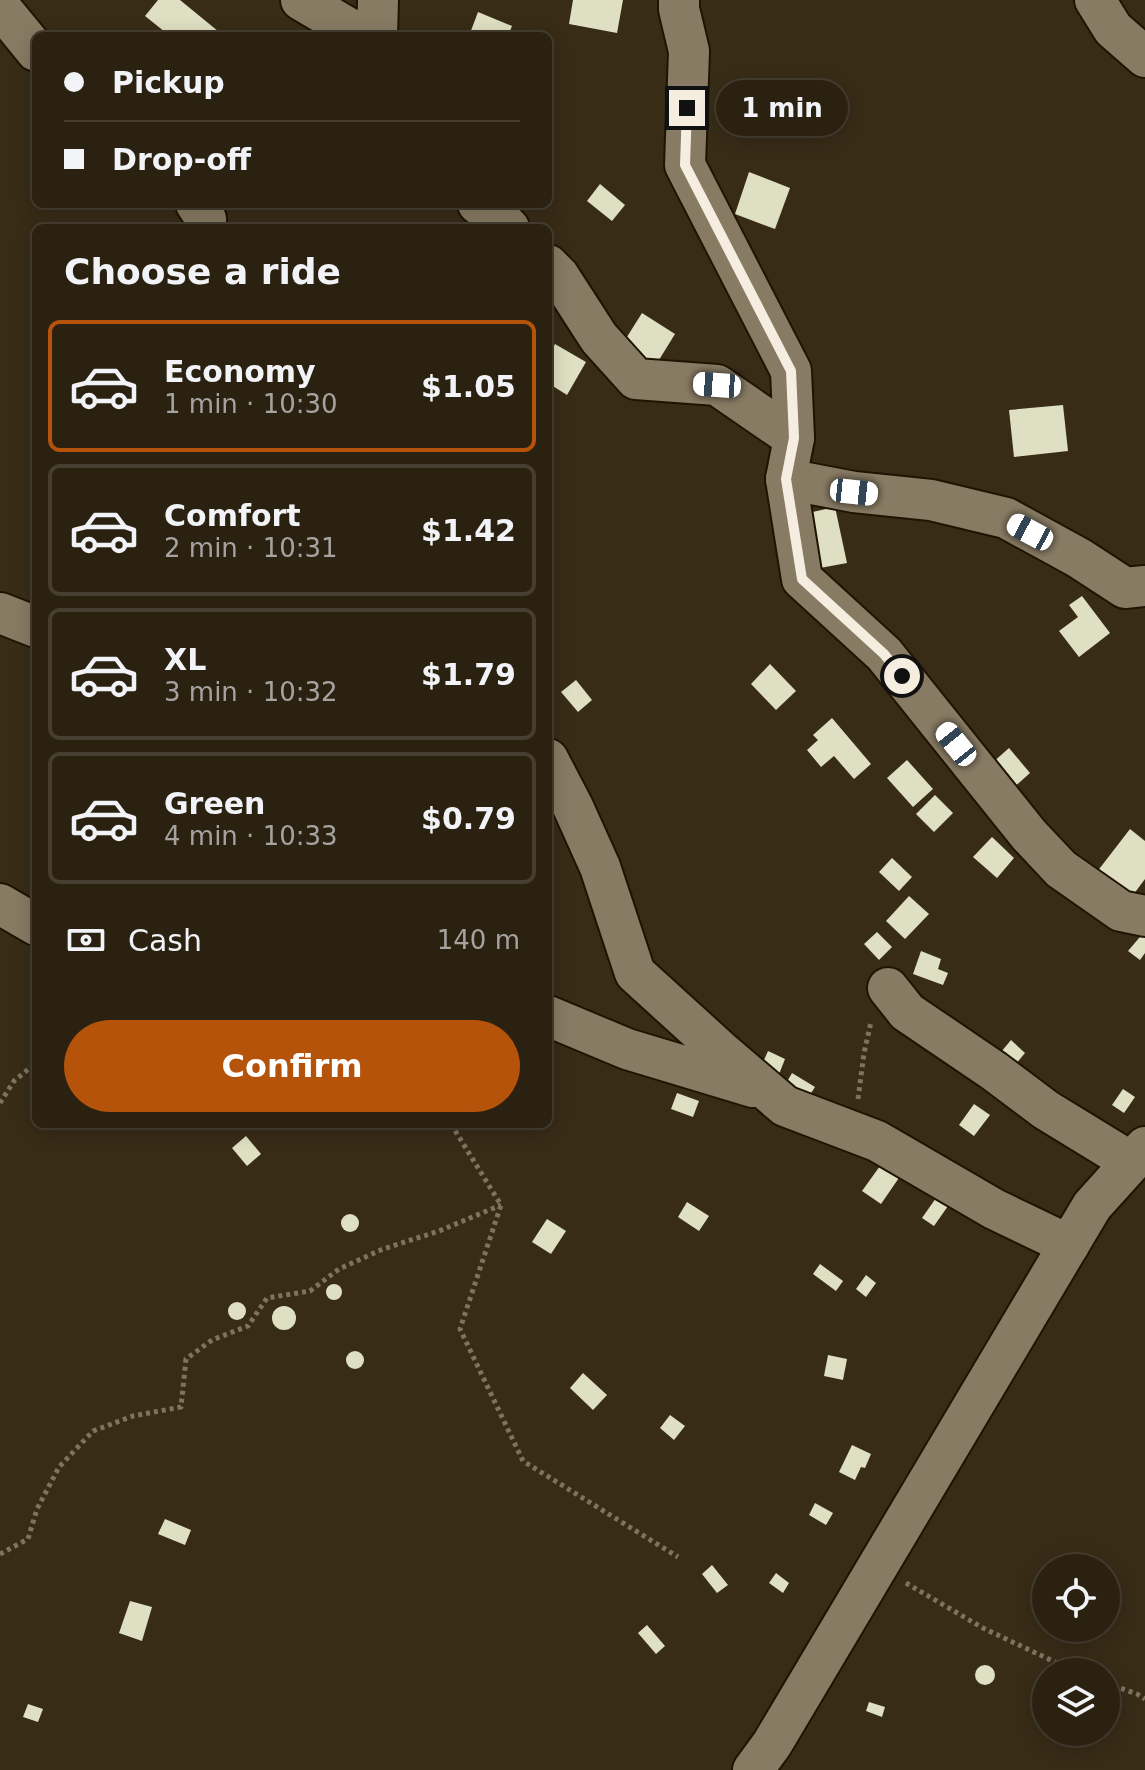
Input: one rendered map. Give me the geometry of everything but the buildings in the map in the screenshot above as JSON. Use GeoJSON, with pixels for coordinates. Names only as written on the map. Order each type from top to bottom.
{"type":"FeatureCollection","features":[{"type":"Feature","properties":{"kind":"street"},"geometry":{"type":"LineString","coordinates":[[301,0],[355,32]]}},
{"type":"Feature","properties":{"kind":"street"},"geometry":{"type":"LineString","coordinates":[[377,32],[378,0]]}},
{"type":"Feature","properties":{"kind":"street"},"geometry":{"type":"LineString","coordinates":[[679,0],[689,51],[685,165],[791,371],[794,438],[786,479],[802,579],[884,654],[1029,835],[1061,869],[1121,911],[1145,916]]}},
{"type":"Feature","properties":{"kind":"street"},"geometry":{"type":"LineString","coordinates":[[1095,0],[1113,29],[1145,57]]}},
{"type":"Feature","properties":{"kind":"street"},"geometry":{"type":"LineString","coordinates":[[0,7],[32,46]]}},
{"type":"Feature","properties":{"kind":"street"},"geometry":{"type":"LineString","coordinates":[[484,208],[505,224]]}},
{"type":"Feature","properties":{"kind":"street"},"geometry":{"type":"LineString","coordinates":[[552,269],[599,338],[636,379],[717,385],[794,438]]}},
{"type":"Feature","properties":{"kind":"street"},"geometry":{"type":"LineString","coordinates":[[786,479],[854,492],[931,500],[1006,518],[1079,558],[1125,588],[1145,586]]}},
{"type":"Feature","properties":{"kind":"street"},"geometry":{"type":"LineString","coordinates":[[0,613],[32,625]]}},
{"type":"Feature","properties":{"kind":"street"},"geometry":{"type":"LineString","coordinates":[[552,767],[600,867],[635,973],[785,1106],[877,1141],[994,1209],[1069,1245]]}},
{"type":"Feature","properties":{"kind":"street"},"geometry":{"type":"LineString","coordinates":[[0,904],[32,923]]}},
{"type":"Feature","properties":{"kind":"street"},"geometry":{"type":"LineString","coordinates":[[753,1770],[772,1744],[1092,1206],[1138,1154],[1046,1110],[907,1012],[888,988]]}},
{"type":"Feature","properties":{"kind":"street"},"geometry":{"type":"LineString","coordinates":[[552,1018],[627,1049],[768,1092]]}},
{"type":"Feature","properties":{"kind":"path"},"geometry":{"type":"LineString","coordinates":[[853,1132],[864,1053],[877,995],[888,988]]}},
{"type":"Feature","properties":{"kind":"path"},"geometry":{"type":"LineString","coordinates":[[0,1103],[14,1081],[32,1066]]}},
{"type":"Feature","properties":{"kind":"path"},"geometry":{"type":"LineString","coordinates":[[453,1128],[501,1205],[460,1329],[523,1461],[678,1557]]}},
{"type":"Feature","properties":{"kind":"path"},"geometry":{"type":"LineString","coordinates":[[0,1554],[28,1539],[37,1509],[59,1467],[93,1431],[133,1416],[181,1407],[186,1359],[212,1340],[248,1326],[267,1298],[310,1291],[353,1262],[501,1205]]}},
{"type":"Feature","properties":{"kind":"path"},"geometry":{"type":"LineString","coordinates":[[877,1567],[983,1628],[1046,1658]]}},
{"type":"Feature","properties":{"kind":"path"},"geometry":{"type":"LineString","coordinates":[[1120,1688],[1145,1699]]}},
{"type":"Feature","properties":{"kind":"route"},"geometry":{"type":"LineString","coordinates":[[687,108],[685,165],[791,371],[794,438],[786,479],[802,579],[884,654],[902,676]]}}]}
